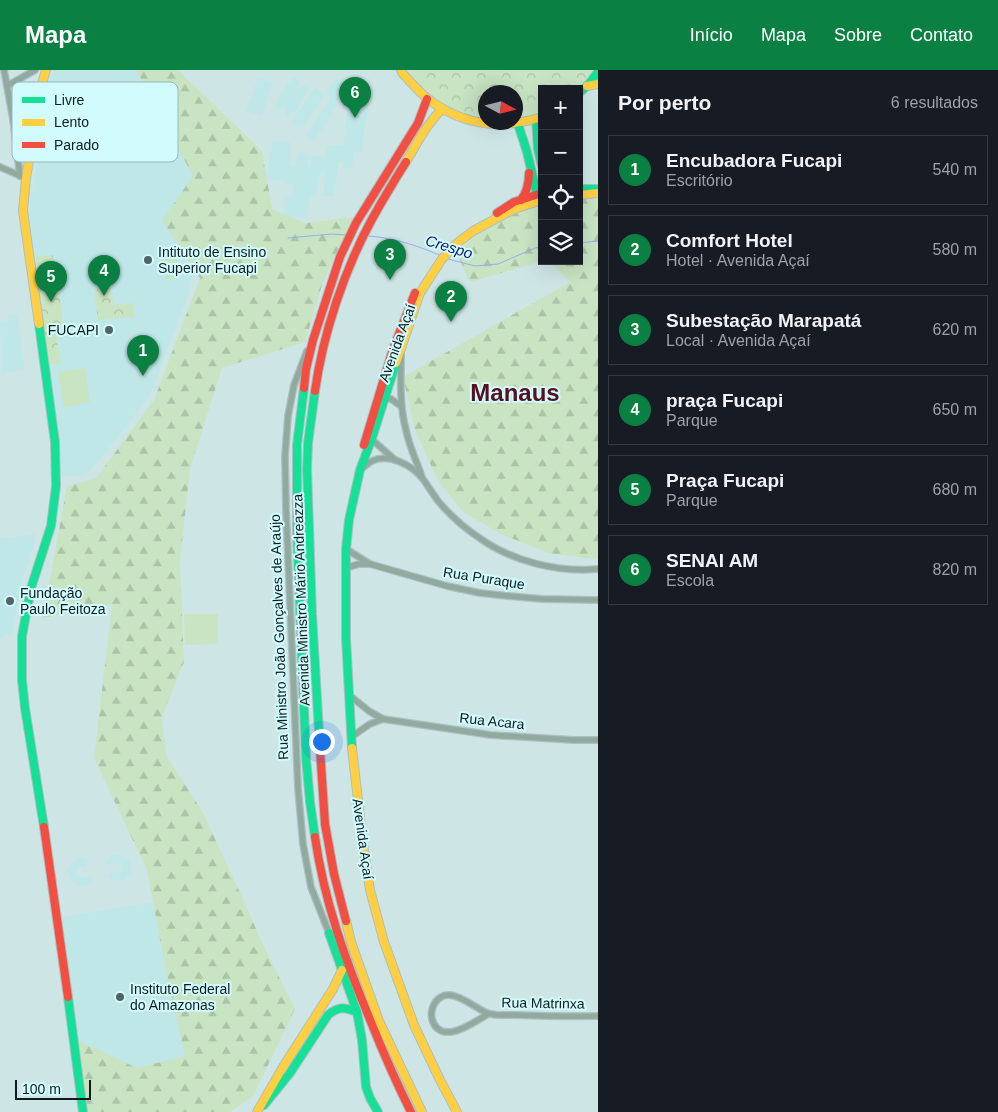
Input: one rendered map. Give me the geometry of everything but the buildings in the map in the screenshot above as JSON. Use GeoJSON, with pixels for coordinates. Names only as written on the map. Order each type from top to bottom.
{"type":"FeatureCollection","features":[{"type":"Feature","properties":{"kind":"street"},"geometry":{"type":"LineString","coordinates":[[4,70],[12,114]]}},
{"type":"Feature","properties":{"kind":"street"},"geometry":{"type":"LineString","coordinates":[[14,82],[35,70]]}},
{"type":"Feature","properties":{"kind":"street"},"geometry":{"type":"LineString","coordinates":[[401,70],[427,99],[442,109],[462,118],[478,122]]}},
{"type":"Feature","properties":{"kind":"street"},"geometry":{"type":"LineString","coordinates":[[583,90],[598,72]]}},
{"type":"Feature","properties":{"kind":"street"},"geometry":{"type":"LineString","coordinates":[[7,86],[12,83]]}},
{"type":"Feature","properties":{"kind":"street"},"geometry":{"type":"LineString","coordinates":[[588,86],[598,84]]}},
{"type":"Feature","properties":{"kind":"street","name":"Avenida Ministro Mário Andreazza"},"geometry":{"type":"LineString","coordinates":[[378,1112],[366,1087],[362,1040],[357,1012],[342,970],[332,932],[316,845],[308,776],[297,534],[297,445],[306,369],[313,340],[340,257],[356,223],[418,123],[427,99]]}},
{"type":"Feature","properties":{"kind":"street","name":"Avenida Ministro Mário Andreazza"},"geometry":{"type":"LineString","coordinates":[[422,1112],[379,1021],[351,942],[334,874],[325,824],[310,575],[307,469],[308,435],[318,372],[324,344],[345,276],[371,221],[427,126],[442,109]]}},
{"type":"Feature","properties":{"kind":"street"},"geometry":{"type":"LineString","coordinates":[[523,123],[538,118]]}},
{"type":"Feature","properties":{"kind":"street"},"geometry":{"type":"LineString","coordinates":[[538,129],[538,146]]}},
{"type":"Feature","properties":{"kind":"street"},"geometry":{"type":"LineString","coordinates":[[520,130],[538,190]]}},
{"type":"Feature","properties":{"kind":"street"},"geometry":{"type":"LineString","coordinates":[[20,162],[23,177],[23,212],[55,442],[56,486],[51,526],[34,580],[22,636],[22,680],[51,872],[83,1112]]}},
{"type":"Feature","properties":{"kind":"street"},"geometry":{"type":"LineString","coordinates":[[23,177],[26,162]]}},
{"type":"Feature","properties":{"kind":"street"},"geometry":{"type":"LineString","coordinates":[[521,200],[525,196],[529,183],[530,164]]}},
{"type":"Feature","properties":{"kind":"street"},"geometry":{"type":"LineString","coordinates":[[0,167],[23,177]]}},
{"type":"Feature","properties":{"kind":"street"},"geometry":{"type":"LineString","coordinates":[[583,190],[598,191]]}},
{"type":"Feature","properties":{"kind":"street","name":"Avenida Açaí"},"geometry":{"type":"LineString","coordinates":[[458,1112],[440,1080],[414,1024],[384,942],[370,890],[357,801],[351,737],[346,638],[346,549],[349,520],[360,470],[406,312],[416,290],[439,255],[452,241],[470,227],[510,204],[538,197]]}},
{"type":"Feature","properties":{"kind":"street","name":"Avenida Açaí"},"geometry":{"type":"LineString","coordinates":[[382,396],[420,293],[442,259],[456,244],[473,231],[538,198]]}},
{"type":"Feature","properties":{"kind":"street","name":"Rua Ministro João Gonçalves de Araújo"},"geometry":{"type":"LineString","coordinates":[[313,340],[303,358],[294,384],[288,416],[285,456],[286,508],[298,788],[303,844],[311,887],[332,932]]}},
{"type":"Feature","properties":{"kind":"street"},"geometry":{"type":"LineString","coordinates":[[402,345],[401,406],[406,431],[422,477]]}},
{"type":"Feature","properties":{"kind":"street"},"geometry":{"type":"LineString","coordinates":[[382,396],[395,401],[401,406]]}},
{"type":"Feature","properties":{"kind":"street"},"geometry":{"type":"LineString","coordinates":[[370,437],[395,460]]}},
{"type":"Feature","properties":{"kind":"street","name":"Avenida Açaí"},"geometry":{"type":"LineString","coordinates":[[346,549],[344,537],[345,520],[356,470],[370,437]]}},
{"type":"Feature","properties":{"kind":"street"},"geometry":{"type":"LineString","coordinates":[[360,470],[372,461],[384,458],[395,460],[409,466],[422,477],[439,501],[458,522],[480,538],[506,553],[532,563],[562,569],[598,569]]}},
{"type":"Feature","properties":{"kind":"street","name":"Rua Puraque"},"geometry":{"type":"LineString","coordinates":[[346,549],[370,564]]}},
{"type":"Feature","properties":{"kind":"street","name":"Rua Puraque"},"geometry":{"type":"LineString","coordinates":[[346,568],[359,564],[370,564],[447,586],[480,592],[534,598],[598,600]]}},
{"type":"Feature","properties":{"kind":"street","name":"Rua Acara"},"geometry":{"type":"LineString","coordinates":[[349,695],[383,719],[491,735],[598,740]]}},
{"type":"Feature","properties":{"kind":"street"},"geometry":{"type":"LineString","coordinates":[[351,737],[370,724],[383,719]]}},
{"type":"Feature","properties":{"kind":"street"},"geometry":{"type":"LineString","coordinates":[[306,722],[320,721]]}},
{"type":"Feature","properties":{"kind":"street"},"geometry":{"type":"LineString","coordinates":[[332,932],[343,932],[351,942]]}},
{"type":"Feature","properties":{"kind":"street","name":"Avenida Ministro Mário Andreazza"},"geometry":{"type":"LineString","coordinates":[[332,932],[395,1080],[411,1112]]}},
{"type":"Feature","properties":{"kind":"street"},"geometry":{"type":"LineString","coordinates":[[257,1112],[283,1067],[333,989],[342,970]]}},
{"type":"Feature","properties":{"kind":"street","name":"Rua Matrinxa"},"geometry":{"type":"LineString","coordinates":[[488,1014],[459,1030],[451,1032],[441,1031],[435,1027],[431,1015],[436,1002],[441,997],[447,995],[455,996],[488,1014],[557,1017],[598,1016]]}},
{"type":"Feature","properties":{"kind":"street"},"geometry":{"type":"LineString","coordinates":[[321,1007],[328,1015]]}},
{"type":"Feature","properties":{"kind":"street"},"geometry":{"type":"LineString","coordinates":[[257,1112],[292,1072],[328,1015],[340,1007],[357,1012]]}},
{"type":"Feature","properties":{"kind":"street"},"geometry":{"type":"LineString","coordinates":[[283,1067],[292,1072]]}},
{"type":"Feature","properties":{"kind":"shaded area","name":"FUCAPI"},"geometry":{"type":"Polygon","coordinates":[[[55,70],[136,70],[143,82],[49,82],[50,76],[55,70]]]}},
{"type":"Feature","properties":{"kind":"shaded area"},"geometry":{"type":"Polygon","coordinates":[[[293,77],[300,82],[297,87],[300,89],[303,85],[309,89],[295,113],[292,112],[289,118],[285,115],[287,111],[283,107],[279,110],[274,107],[277,103],[275,102],[293,77]]]}},
{"type":"Feature","properties":{"kind":"shaded area"},"geometry":{"type":"Polygon","coordinates":[[[258,78],[273,82],[262,116],[246,111],[258,78]]]}},
{"type":"Feature","properties":{"kind":"shaded area"},"geometry":{"type":"Polygon","coordinates":[[[336,79],[347,85],[336,102],[339,104],[313,142],[305,137],[331,98],[325,94],[336,79]]]}},
{"type":"Feature","properties":{"kind":"shaded area"},"geometry":{"type":"Polygon","coordinates":[[[315,88],[325,94],[301,130],[291,122],[315,88]]]}},
{"type":"Feature","properties":{"kind":"shaded area"},"geometry":{"type":"Polygon","coordinates":[[[353,101],[368,103],[362,152],[354,152],[352,169],[343,168],[343,162],[339,162],[334,196],[323,196],[325,172],[321,172],[316,197],[311,196],[307,219],[284,215],[283,209],[286,197],[292,197],[294,188],[292,184],[287,184],[287,181],[266,179],[273,140],[289,142],[291,145],[289,166],[295,166],[298,152],[309,153],[308,166],[310,167],[312,155],[325,157],[328,145],[343,146],[348,106],[352,106],[353,101]]]}},
{"type":"Feature","properties":{"kind":"shaded area","name":"FUCAPI"},"geometry":{"type":"Polygon","coordinates":[[[178,142],[225,223],[186,252],[193,274],[188,296],[149,397],[85,476],[59,477],[60,456],[29,217],[36,162],[178,162],[178,142]]]}},
{"type":"Feature","properties":{"kind":"shaded area"},"geometry":{"type":"Polygon","coordinates":[[[17,314],[25,370],[1,373],[0,321],[8,320],[8,316],[17,314]]]}},
{"type":"Feature","properties":{"kind":"shaded area","name":"Fundação Paulo Feitoza"},"geometry":{"type":"Polygon","coordinates":[[[36,534],[28,566],[26,567],[12,634],[0,638],[0,538],[36,534]]]}},
{"type":"Feature","properties":{"kind":"shaded area"},"geometry":{"type":"Polygon","coordinates":[[[119,854],[128,858],[131,864],[131,872],[125,880],[111,880],[107,875],[112,870],[115,873],[120,872],[122,866],[117,863],[111,865],[105,863],[112,855],[119,854]]]}},
{"type":"Feature","properties":{"kind":"shaded area"},"geometry":{"type":"Polygon","coordinates":[[[81,857],[89,861],[85,867],[80,866],[77,869],[76,874],[80,877],[88,876],[93,881],[84,886],[78,885],[71,880],[67,870],[71,863],[81,857]]]}},
{"type":"Feature","properties":{"kind":"shaded area","name":"Instituto Federal do Amazonas"},"geometry":{"type":"Polygon","coordinates":[[[153,902],[185,1056],[137,1068],[79,1074],[58,918],[153,902]]]}},
{"type":"Feature","properties":{"kind":"green space"},"geometry":{"type":"Polygon","coordinates":[[[136,70],[178,70],[262,151],[272,209],[305,223],[353,217],[322,285],[305,342],[222,368],[190,469],[180,562],[184,662],[162,717],[166,755],[202,811],[263,945],[295,1009],[253,1096],[230,1112],[88,1112],[79,1041],[137,1068],[185,1056],[164,961],[147,870],[94,758],[112,604],[43,618],[67,486],[96,478],[154,400],[200,278],[162,220],[193,176],[178,148],[178,82],[142,82],[136,70]]]}},
{"type":"Feature","properties":{"kind":"green space"},"geometry":{"type":"Polygon","coordinates":[[[408,70],[596,70],[583,85],[538,85],[538,114],[523,118],[523,85],[478,85],[478,117],[451,108],[433,96],[408,70]]]}},
{"type":"Feature","properties":{"kind":"green space"},"geometry":{"type":"Polygon","coordinates":[[[583,199],[598,199],[598,558],[594,559],[548,553],[501,534],[463,512],[438,481],[415,430],[403,377],[570,282],[554,265],[583,265],[583,199]]]}},
{"type":"Feature","properties":{"kind":"green space"},"geometry":{"type":"Polygon","coordinates":[[[538,204],[538,262],[470,282],[457,254],[477,234],[509,213],[538,204]]]}},
{"type":"Feature","properties":{"kind":"green space"},"geometry":{"type":"Polygon","coordinates":[[[53,255],[64,326],[55,328],[61,364],[48,365],[36,257],[53,255]]]}},
{"type":"Feature","properties":{"kind":"green space"},"geometry":{"type":"Polygon","coordinates":[[[164,255],[177,255],[178,279],[165,279],[164,255]]]}},
{"type":"Feature","properties":{"kind":"green space"},"geometry":{"type":"Polygon","coordinates":[[[110,287],[114,305],[133,303],[135,317],[98,320],[94,290],[110,287]]]}},
{"type":"Feature","properties":{"kind":"green space"},"geometry":{"type":"Polygon","coordinates":[[[85,368],[90,402],[64,408],[58,372],[85,368]]]}},
{"type":"Feature","properties":{"kind":"green space"},"geometry":{"type":"Polygon","coordinates":[[[184,614],[218,614],[218,644],[185,645],[184,614]]]}},
{"type":"Feature","properties":{"kind":"waterway","name":"Crespo"},"geometry":{"type":"LineString","coordinates":[[288,238],[332,234],[345,235]]}},
{"type":"Feature","properties":{"kind":"waterway","name":"Crespo"},"geometry":{"type":"LineString","coordinates":[[369,236],[406,243],[442,256]]}},
{"type":"Feature","properties":{"kind":"waterway","name":"Crespo"},"geometry":{"type":"LineString","coordinates":[[583,243],[598,241]]}},
{"type":"Feature","properties":{"kind":"waterway","name":"Crespo"},"geometry":{"type":"LineString","coordinates":[[448,259],[475,266],[498,264],[538,248]]}},
{"type":"Feature","properties":{"kind":"traffic: fast"},"geometry":{"type":"LineString","coordinates":[[583,89],[598,72]]}},
{"type":"Feature","properties":{"kind":"traffic: fast"},"geometry":{"type":"LineString","coordinates":[[536,119],[538,149]]}},
{"type":"Feature","properties":{"kind":"traffic: fast"},"geometry":{"type":"LineString","coordinates":[[520,130],[538,199]]}},
{"type":"Feature","properties":{"kind":"traffic: fast"},"geometry":{"type":"LineString","coordinates":[[583,189],[598,189]]}},
{"type":"Feature","properties":{"kind":"traffic: fast"},"geometry":{"type":"LineString","coordinates":[[39,324],[55,442],[56,486],[51,526],[31,588],[22,636],[22,680],[44,827]]}},
{"type":"Feature","properties":{"kind":"traffic: fast"},"geometry":{"type":"LineString","coordinates":[[352,748],[346,638],[346,549],[349,520],[360,470],[396,363]]}},
{"type":"Feature","properties":{"kind":"traffic: fast"},"geometry":{"type":"LineString","coordinates":[[304,388],[297,445],[297,534],[306,758],[315,837]]}},
{"type":"Feature","properties":{"kind":"traffic: fast"},"geometry":{"type":"LineString","coordinates":[[315,391],[308,443],[307,469],[312,614],[320,749]]}},
{"type":"Feature","properties":{"kind":"traffic: fast"},"geometry":{"type":"LineString","coordinates":[[329,933],[357,1012],[362,1040],[366,1087],[378,1112]]}},
{"type":"Feature","properties":{"kind":"traffic: fast"},"geometry":{"type":"LineString","coordinates":[[68,997],[83,1112]]}},
{"type":"Feature","properties":{"kind":"traffic: fast"},"geometry":{"type":"LineString","coordinates":[[264,1105],[290,1073],[328,1015],[342,1008],[357,1012]]}},
{"type":"Feature","properties":{"kind":"traffic: slow"},"geometry":{"type":"LineString","coordinates":[[43,82],[46,70]]}},
{"type":"Feature","properties":{"kind":"traffic: slow"},"geometry":{"type":"LineString","coordinates":[[401,70],[428,99],[454,115],[468,120],[497,124],[538,118]]}},
{"type":"Feature","properties":{"kind":"traffic: slow"},"geometry":{"type":"LineString","coordinates":[[587,86],[598,84]]}},
{"type":"Feature","properties":{"kind":"traffic: slow"},"geometry":{"type":"LineString","coordinates":[[406,162],[427,127],[442,109]]}},
{"type":"Feature","properties":{"kind":"traffic: slow"},"geometry":{"type":"LineString","coordinates":[[29,162],[23,211],[39,324]]}},
{"type":"Feature","properties":{"kind":"traffic: slow"},"geometry":{"type":"LineString","coordinates":[[583,195],[598,193]]}},
{"type":"Feature","properties":{"kind":"traffic: slow"},"geometry":{"type":"LineString","coordinates":[[396,363],[420,293],[442,259],[456,244],[473,231],[514,209],[538,201]]}},
{"type":"Feature","properties":{"kind":"traffic: slow"},"geometry":{"type":"LineString","coordinates":[[352,748],[370,890],[384,942],[414,1025],[457,1112]]}},
{"type":"Feature","properties":{"kind":"traffic: slow"},"geometry":{"type":"LineString","coordinates":[[346,921],[351,942],[379,1021],[422,1112]]}},
{"type":"Feature","properties":{"kind":"traffic: slow"},"geometry":{"type":"LineString","coordinates":[[257,1112],[283,1067],[333,989],[342,970]]}},
{"type":"Feature","properties":{"kind":"traffic: jam"},"geometry":{"type":"LineString","coordinates":[[304,388],[306,369],[313,340],[340,257],[356,223],[418,123],[427,99]]}},
{"type":"Feature","properties":{"kind":"traffic: jam"},"geometry":{"type":"LineString","coordinates":[[315,391],[329,325],[352,261],[371,221],[406,162]]}},
{"type":"Feature","properties":{"kind":"traffic: jam"},"geometry":{"type":"LineString","coordinates":[[521,200],[525,194],[529,173]]}},
{"type":"Feature","properties":{"kind":"traffic: jam"},"geometry":{"type":"LineString","coordinates":[[497,213],[514,202],[538,194]]}},
{"type":"Feature","properties":{"kind":"traffic: jam"},"geometry":{"type":"LineString","coordinates":[[364,445],[393,349],[415,293]]}},
{"type":"Feature","properties":{"kind":"traffic: jam"},"geometry":{"type":"LineString","coordinates":[[320,749],[325,824],[334,874],[346,921]]}},
{"type":"Feature","properties":{"kind":"traffic: jam"},"geometry":{"type":"LineString","coordinates":[[44,827],[68,997]]}},
{"type":"Feature","properties":{"kind":"traffic: jam"},"geometry":{"type":"LineString","coordinates":[[315,837],[330,908],[345,954],[380,1044],[411,1112]]}},
{"type":"Feature","properties":{"kind":"place","name":"SENAI AM"},"geometry":{"type":"Point","coordinates":[355,118]}},
{"type":"Feature","properties":{"kind":"place","name":"Intituto de Ensino Superior Fucapi"},"geometry":{"type":"Point","coordinates":[148,260]}},
{"type":"Feature","properties":{"kind":"place","name":"Subestação Marapatá"},"geometry":{"type":"Point","coordinates":[390,280]}},
{"type":"Feature","properties":{"kind":"place","name":"praça Fucapi"},"geometry":{"type":"Point","coordinates":[104,296]}},
{"type":"Feature","properties":{"kind":"place","name":"Praça Fucapi"},"geometry":{"type":"Point","coordinates":[51,302]}},
{"type":"Feature","properties":{"kind":"place","name":"Comfort Hotel"},"geometry":{"type":"Point","coordinates":[451,322]}},
{"type":"Feature","properties":{"kind":"place","name":"FUCAPI"},"geometry":{"type":"Point","coordinates":[109,330]}},
{"type":"Feature","properties":{"kind":"place","name":"Encubadora Fucapi"},"geometry":{"type":"Point","coordinates":[143,376]}},
{"type":"Feature","properties":{"kind":"place","name":"Fundação Paulo Feitoza"},"geometry":{"type":"Point","coordinates":[10,601]}},
{"type":"Feature","properties":{"kind":"place","name":"Instituto Federal do Amazonas"},"geometry":{"type":"Point","coordinates":[120,997]}},
{"type":"Feature","properties":{"kind":"district","name":"Manaus"},"geometry":{"type":"Point","coordinates":[515,393]}}]}
